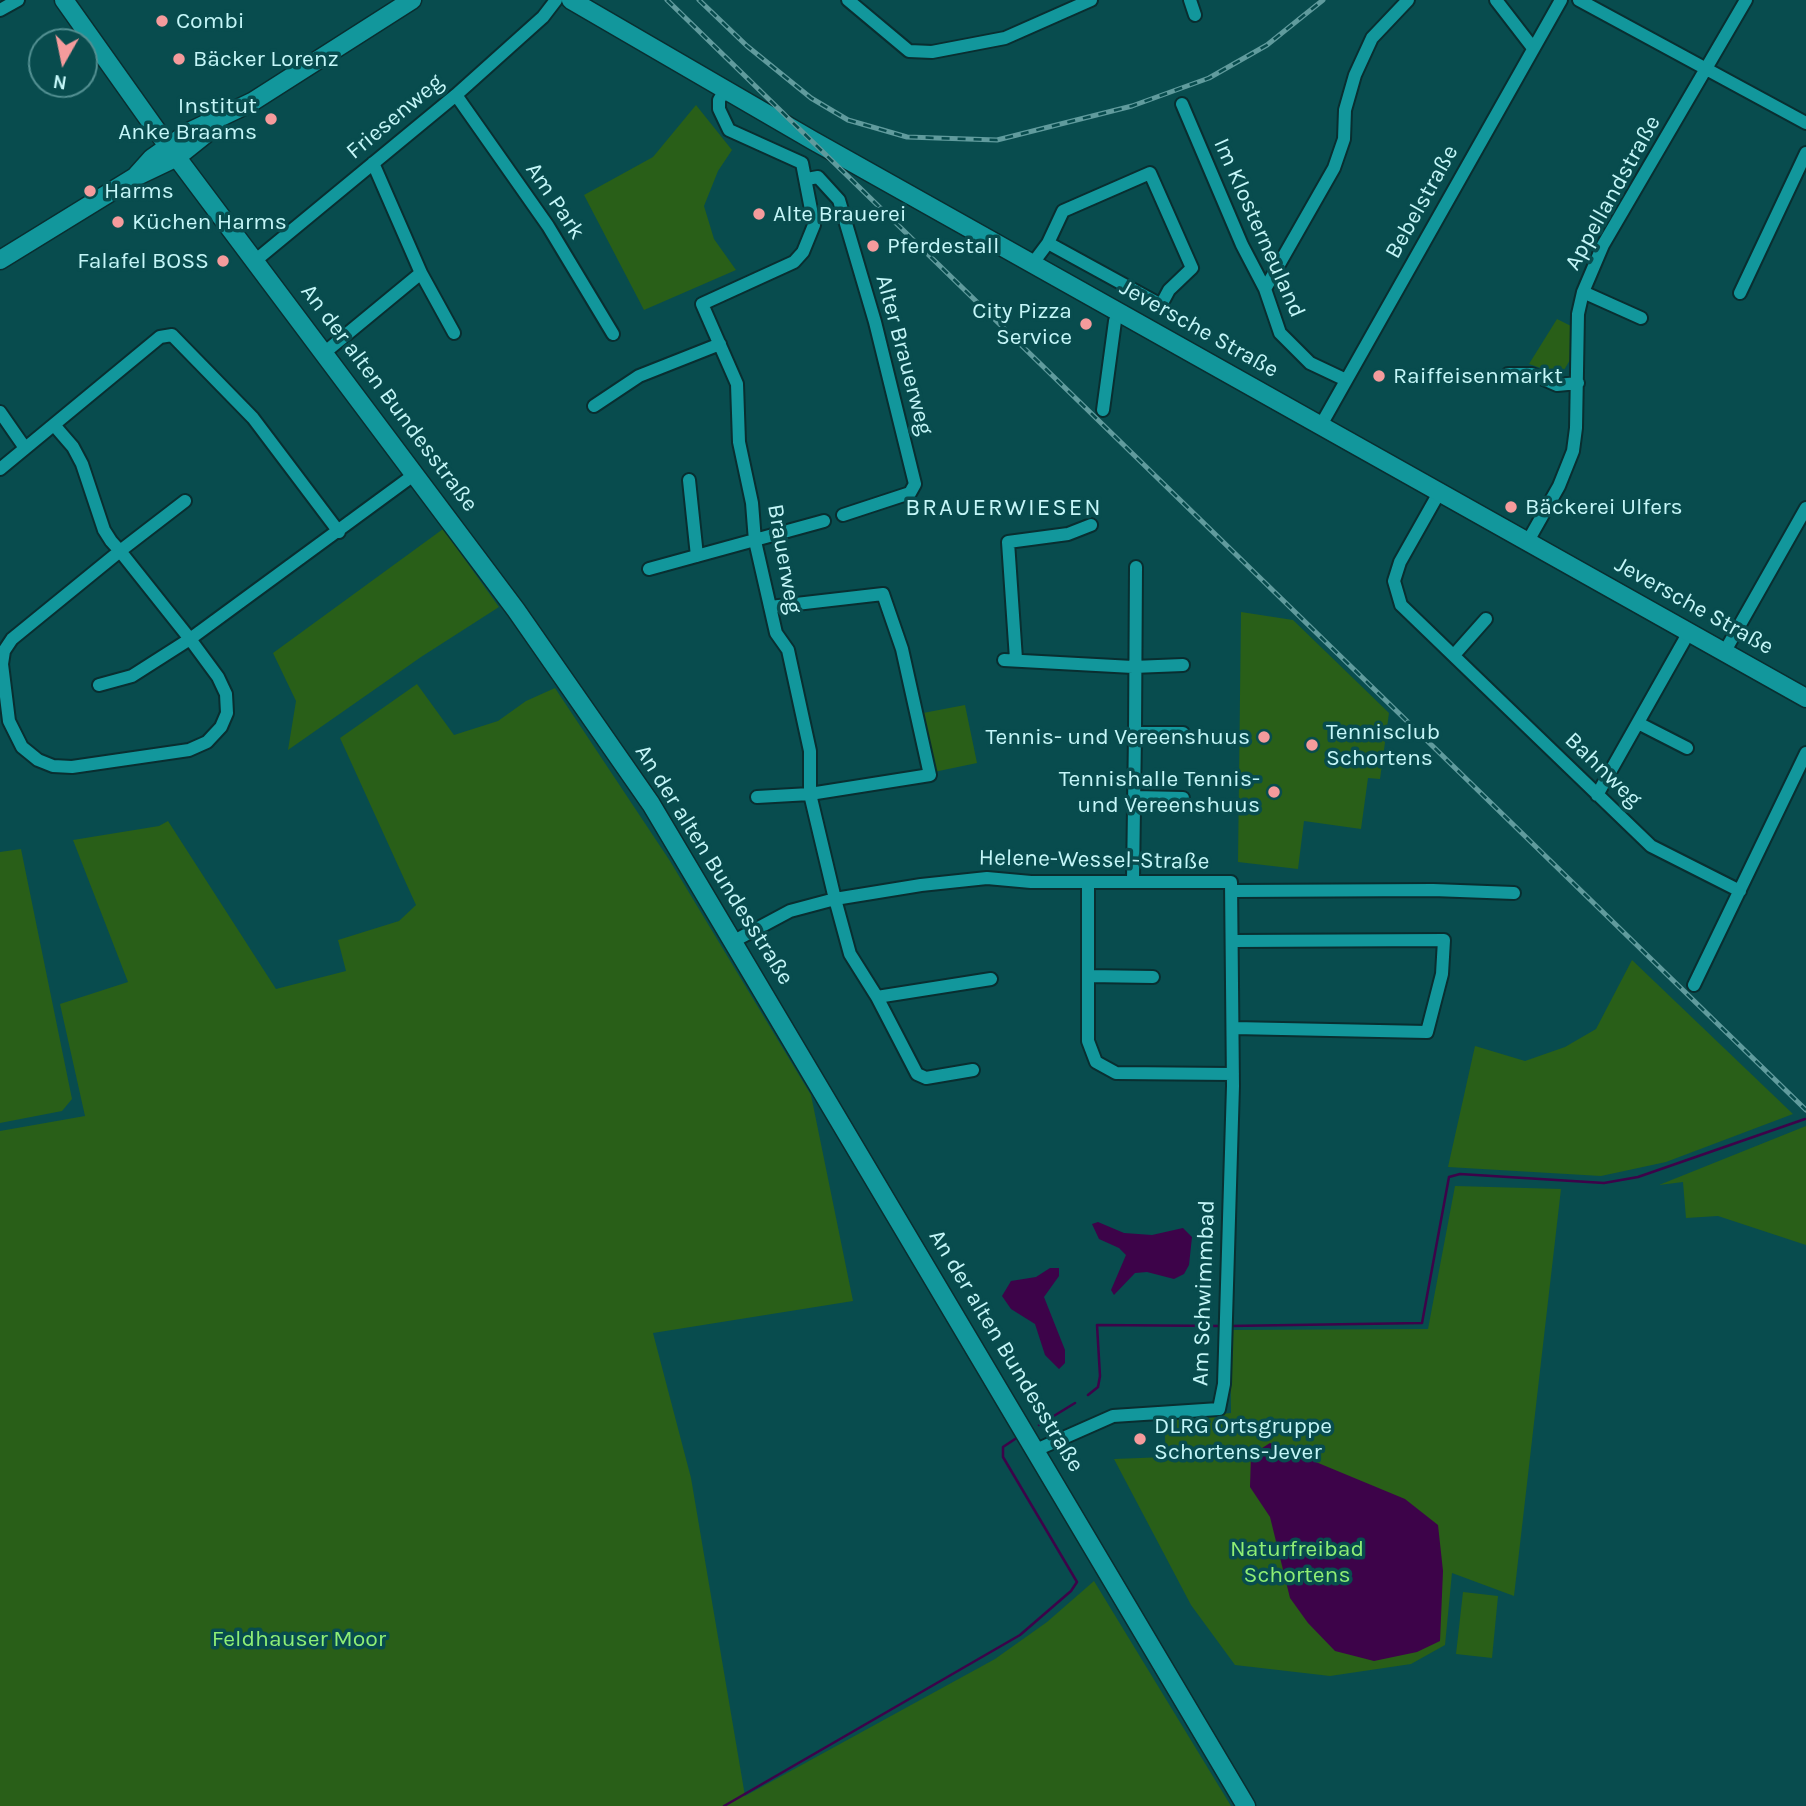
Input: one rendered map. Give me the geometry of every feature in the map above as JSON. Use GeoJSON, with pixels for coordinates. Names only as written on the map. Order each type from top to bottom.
{"type":"FeatureCollection","features":[{"type":"Feature","properties":{"kind":"street"},"geometry":{"type":"LineString","coordinates":[[0,10],[18,0]]}},
{"type":"Feature","properties":{"kind":"street","name":"An der alten Bundesstraße"},"geometry":{"type":"LineString","coordinates":[[64,0],[173,151],[516,610],[651,804],[1246,1806]]}},
{"type":"Feature","properties":{"kind":"street"},"geometry":{"type":"LineString","coordinates":[[0,260],[135,177],[173,151],[190,132],[224,118],[412,0]]}},
{"type":"Feature","properties":{"kind":"street","name":"Friesenweg"},"geometry":{"type":"LineString","coordinates":[[256,260],[456,95],[543,17],[556,0]]}},
{"type":"Feature","properties":{"kind":"street","name":"Jeversche Straße"},"geometry":{"type":"LineString","coordinates":[[572,0],[725,90],[1119,313],[1806,698]]}},
{"type":"Feature","properties":{"kind":"street"},"geometry":{"type":"LineString","coordinates":[[848,0],[909,51],[932,52],[1005,38],[1091,0]]}},
{"type":"Feature","properties":{"kind":"street"},"geometry":{"type":"LineString","coordinates":[[1265,289],[1334,167],[1344,139],[1345,110],[1355,75],[1372,38],[1408,0]]}},
{"type":"Feature","properties":{"kind":"street"},"geometry":{"type":"LineString","coordinates":[[1496,0],[1533,48]]}},
{"type":"Feature","properties":{"kind":"street","name":"Bebelstraße"},"geometry":{"type":"LineString","coordinates":[[1321,425],[1561,0]]}},
{"type":"Feature","properties":{"kind":"street"},"geometry":{"type":"LineString","coordinates":[[1579,0],[1705,71],[1806,123]]}},
{"type":"Feature","properties":{"kind":"street","name":"Appellandstraße"},"geometry":{"type":"LineString","coordinates":[[1528,541],[1563,478],[1573,451],[1578,383],[1578,314],[1583,292],[1603,245],[1746,0]]}},
{"type":"Feature","properties":{"kind":"street"},"geometry":{"type":"LineString","coordinates":[[725,90],[719,100],[719,108],[729,130],[758,146],[798,160],[807,180]]}},
{"type":"Feature","properties":{"kind":"street","name":"Am Park"},"geometry":{"type":"LineString","coordinates":[[456,95],[548,226],[613,334]]}},
{"type":"Feature","properties":{"kind":"street","name":"Im Klosterneuland"},"geometry":{"type":"LineString","coordinates":[[1182,104],[1242,245],[1265,289],[1280,333],[1310,363],[1346,380]]}},
{"type":"Feature","properties":{"kind":"street"},"geometry":{"type":"LineString","coordinates":[[1740,293],[1806,153]]}},
{"type":"Feature","properties":{"kind":"street"},"geometry":{"type":"LineString","coordinates":[[373,163],[421,273],[454,333]]}},
{"type":"Feature","properties":{"kind":"street"},"geometry":{"type":"LineString","coordinates":[[1033,263],[1048,243],[1063,211],[1150,173],[1192,268],[1169,290],[1161,305],[1048,243]]}},
{"type":"Feature","properties":{"kind":"street","name":"Alter Brauerweg"},"geometry":{"type":"LineString","coordinates":[[807,180],[818,177],[839,200],[875,322],[915,484],[910,493],[843,515]]}},
{"type":"Feature","properties":{"kind":"street","name":"Brauerweg"},"geometry":{"type":"LineString","coordinates":[[807,180],[814,225],[803,251],[794,262],[702,304],[737,384],[739,442],[752,503],[755,541],[776,633],[788,650],[810,751],[810,794],[850,954],[877,997],[917,1073],[926,1078],[973,1070]]}},
{"type":"Feature","properties":{"kind":"street"},"geometry":{"type":"LineString","coordinates":[[324,353],[421,273]]}},
{"type":"Feature","properties":{"kind":"street"},"geometry":{"type":"LineString","coordinates":[[1583,292],[1641,318]]}},
{"type":"Feature","properties":{"kind":"street"},"geometry":{"type":"LineString","coordinates":[[1103,410],[1115,321],[1119,313]]}},
{"type":"Feature","properties":{"kind":"street"},"geometry":{"type":"LineString","coordinates":[[0,469],[167,334],[178,338],[254,418],[339,532]]}},
{"type":"Feature","properties":{"kind":"street"},"geometry":{"type":"LineString","coordinates":[[594,406],[639,376],[720,344]]}},
{"type":"Feature","properties":{"kind":"street"},"geometry":{"type":"LineString","coordinates":[[1508,374],[1522,372],[1557,384],[1578,383]]}},
{"type":"Feature","properties":{"kind":"street"},"geometry":{"type":"LineString","coordinates":[[0,412],[25,448]]}},
{"type":"Feature","properties":{"kind":"street"},"geometry":{"type":"LineString","coordinates":[[54,425],[73,447],[82,464],[104,530],[120,551],[190,639],[218,677],[226,694],[227,713],[221,727],[206,742],[189,750],[72,767],[53,766],[38,760],[22,747],[14,736],[5,700],[4,651],[12,639],[120,551],[185,501]]}},
{"type":"Feature","properties":{"kind":"street"},"geometry":{"type":"LineString","coordinates":[[99,685],[132,677],[190,639],[415,474]]}},
{"type":"Feature","properties":{"kind":"street"},"geometry":{"type":"LineString","coordinates":[[689,480],[697,556]]}},
{"type":"Feature","properties":{"kind":"street","name":"Bahnweg"},"geometry":{"type":"LineString","coordinates":[[1440,491],[1400,562],[1394,581],[1401,606],[1651,846],[1740,891]]}},
{"type":"Feature","properties":{"kind":"street"},"geometry":{"type":"LineString","coordinates":[[1725,651],[1806,508]]}},
{"type":"Feature","properties":{"kind":"street"},"geometry":{"type":"LineString","coordinates":[[649,569],[824,521]]}},
{"type":"Feature","properties":{"kind":"street"},"geometry":{"type":"LineString","coordinates":[[1091,525],[1068,534],[1007,542],[1010,660],[1133,667],[1183,665]]}},
{"type":"Feature","properties":{"kind":"street"},"geometry":{"type":"LineString","coordinates":[[1133,880],[1136,567]]}},
{"type":"Feature","properties":{"kind":"street"},"geometry":{"type":"LineString","coordinates":[[757,797],[810,794],[930,775],[902,649],[883,594],[770,607]]}},
{"type":"Feature","properties":{"kind":"street"},"geometry":{"type":"LineString","coordinates":[[1454,655],[1486,619]]}},
{"type":"Feature","properties":{"kind":"street"},"geometry":{"type":"LineString","coordinates":[[1597,794],[1689,632]]}},
{"type":"Feature","properties":{"kind":"street"},"geometry":{"type":"LineString","coordinates":[[1638,723],[1686,748]]}},
{"type":"Feature","properties":{"kind":"street"},"geometry":{"type":"LineString","coordinates":[[1135,733],[1183,733]]}},
{"type":"Feature","properties":{"kind":"street"},"geometry":{"type":"LineString","coordinates":[[1694,985],[1806,754]]}},
{"type":"Feature","properties":{"kind":"street"},"geometry":{"type":"LineString","coordinates":[[1134,797],[1183,798]]}},
{"type":"Feature","properties":{"kind":"street","name":"Helene-Wessel-Straße"},"geometry":{"type":"LineString","coordinates":[[734,941],[790,911],[921,885],[987,878],[1031,882],[1133,880],[1231,883],[1233,1074]]}},
{"type":"Feature","properties":{"kind":"street"},"geometry":{"type":"LineString","coordinates":[[1088,882],[1088,1041],[1091,1055],[1104,1068],[1116,1073],[1233,1074]]}},
{"type":"Feature","properties":{"kind":"street"},"geometry":{"type":"LineString","coordinates":[[1233,891],[1433,890],[1514,893]]}},
{"type":"Feature","properties":{"kind":"street"},"geometry":{"type":"LineString","coordinates":[[1233,940],[1444,940],[1442,974],[1427,1032],[1234,1028]]}},
{"type":"Feature","properties":{"kind":"street"},"geometry":{"type":"LineString","coordinates":[[1088,975],[1153,977]]}},
{"type":"Feature","properties":{"kind":"street"},"geometry":{"type":"LineString","coordinates":[[877,997],[991,979]]}},
{"type":"Feature","properties":{"kind":"street","name":"Am Schwimmbad"},"geometry":{"type":"LineString","coordinates":[[1037,1450],[1113,1416],[1219,1409],[1224,1384],[1233,1074]]}},
{"type":"Feature","properties":{"kind":"green space"},"geometry":{"type":"Polygon","coordinates":[[[696,105],[732,150],[718,171],[704,206],[714,239],[736,270],[644,310],[584,195],[653,157],[696,105]]]}},
{"type":"Feature","properties":{"kind":"green space"},"geometry":{"type":"Polygon","coordinates":[[[1557,319],[1571,326],[1570,360],[1561,375],[1529,364],[1557,319]]]}},
{"type":"Feature","properties":{"kind":"green space"},"geometry":{"type":"Polygon","coordinates":[[[443,529],[499,607],[421,657],[288,750],[296,701],[273,653],[443,529]]]}},
{"type":"Feature","properties":{"kind":"green space","name":"Tennisclub Schortens"},"geometry":{"type":"Polygon","coordinates":[[[1241,612],[1293,620],[1389,713],[1380,779],[1368,778],[1361,829],[1304,821],[1298,869],[1238,862],[1241,612]]]}},
{"type":"Feature","properties":{"kind":"green space","name":"Feldhauser Moor"},"geometry":{"type":"Polygon","coordinates":[[[417,684],[454,735],[498,721],[526,701],[555,688],[670,861],[811,1095],[853,1301],[653,1333],[691,1478],[745,1796],[995,1659],[1047,1622],[1094,1581],[1231,1806],[0,1806],[0,1131],[85,1116],[60,1004],[128,982],[73,840],[159,826],[168,821],[276,989],[346,971],[338,940],[399,921],[416,905],[340,738],[417,684]]]}},
{"type":"Feature","properties":{"kind":"green space"},"geometry":{"type":"Polygon","coordinates":[[[965,705],[977,763],[934,772],[923,713],[965,705]]]}},
{"type":"Feature","properties":{"kind":"green space"},"geometry":{"type":"Polygon","coordinates":[[[21,849],[72,1099],[62,1111],[0,1123],[0,852],[21,849]]]}},
{"type":"Feature","properties":{"kind":"green space"},"geometry":{"type":"Polygon","coordinates":[[[1632,960],[1793,1114],[1666,1162],[1601,1176],[1448,1167],[1475,1046],[1525,1061],[1565,1047],[1596,1029],[1632,960]]]}},
{"type":"Feature","properties":{"kind":"green space"},"geometry":{"type":"Polygon","coordinates":[[[1806,1126],[1806,1245],[1718,1216],[1686,1218],[1683,1182],[1659,1185],[1806,1126]]]}},
{"type":"Feature","properties":{"kind":"green space","name":"Naturfreibad Schortens"},"geometry":{"type":"Polygon","coordinates":[[[1455,1186],[1561,1189],[1514,1596],[1452,1573],[1445,1645],[1411,1664],[1330,1676],[1235,1665],[1191,1605],[1114,1459],[1166,1457],[1164,1419],[1231,1413],[1230,1330],[1428,1329],[1455,1186]]]}},
{"type":"Feature","properties":{"kind":"green space"},"geometry":{"type":"Polygon","coordinates":[[[1463,1592],[1498,1596],[1492,1658],[1456,1654],[1463,1592]]]}},
{"type":"Feature","properties":{"kind":"shaded area"},"geometry":{"type":"Polygon","coordinates":[[[1098,1222],[1124,1233],[1152,1235],[1183,1228],[1192,1237],[1189,1265],[1184,1274],[1174,1279],[1147,1272],[1135,1273],[1114,1295],[1111,1290],[1126,1255],[1119,1248],[1099,1239],[1092,1224],[1098,1222]]]}},
{"type":"Feature","properties":{"kind":"shaded area"},"geometry":{"type":"Polygon","coordinates":[[[1050,1268],[1059,1268],[1059,1276],[1044,1297],[1065,1350],[1065,1363],[1059,1369],[1045,1355],[1035,1324],[1011,1309],[1002,1296],[1011,1281],[1036,1277],[1050,1268]]]}},
{"type":"Feature","properties":{"kind":"shaded area"},"geometry":{"type":"Polygon","coordinates":[[[1270,1443],[1405,1499],[1438,1525],[1443,1571],[1440,1641],[1417,1652],[1374,1661],[1335,1651],[1308,1623],[1290,1598],[1270,1517],[1250,1487],[1251,1455],[1270,1443]]]}},
{"type":"Feature","properties":{"kind":"waterway"},"geometry":{"type":"LineString","coordinates":[[1229,1326],[1422,1323],[1449,1177],[1460,1174],[1604,1183],[1638,1177],[1805,1119]]}},
{"type":"Feature","properties":{"kind":"waterway"},"geometry":{"type":"LineString","coordinates":[[1088,1395],[1098,1387],[1100,1376],[1097,1325],[1222,1326]]}},
{"type":"Feature","properties":{"kind":"waterway"},"geometry":{"type":"LineString","coordinates":[[1039,1425],[1075,1403]]}},
{"type":"Feature","properties":{"kind":"waterway"},"geometry":{"type":"LineString","coordinates":[[724,1806],[1020,1635],[1071,1591],[1077,1582],[1003,1457],[1003,1447],[1015,1439]]}},
{"type":"Feature","properties":{"kind":"railway"},"geometry":{"type":"LineString","coordinates":[[667,0],[1806,1110]]}},
{"type":"Feature","properties":{"kind":"railway"},"geometry":{"type":"LineString","coordinates":[[699,0],[747,46],[811,98],[848,120],[907,137],[997,140],[1132,106],[1209,78],[1267,45],[1323,0]]}},
{"type":"Feature","properties":{"kind":"place","name":"Combi"},"geometry":{"type":"Point","coordinates":[162,21]}},
{"type":"Feature","properties":{"kind":"place","name":"Bäcker Lorenz"},"geometry":{"type":"Point","coordinates":[179,59]}},
{"type":"Feature","properties":{"kind":"place","name":"Institut Anke Braams"},"geometry":{"type":"Point","coordinates":[271,119]}},
{"type":"Feature","properties":{"kind":"place","name":"Harms"},"geometry":{"type":"Point","coordinates":[90,191]}},
{"type":"Feature","properties":{"kind":"place","name":"Alte Brauerei"},"geometry":{"type":"Point","coordinates":[759,214]}},
{"type":"Feature","properties":{"kind":"place","name":"Küchen Harms"},"geometry":{"type":"Point","coordinates":[118,222]}},
{"type":"Feature","properties":{"kind":"place","name":"Pferdestall"},"geometry":{"type":"Point","coordinates":[873,246]}},
{"type":"Feature","properties":{"kind":"place","name":"Falafel BOSS"},"geometry":{"type":"Point","coordinates":[223,261]}},
{"type":"Feature","properties":{"kind":"place","name":"City Pizza Service"},"geometry":{"type":"Point","coordinates":[1086,324]}},
{"type":"Feature","properties":{"kind":"place","name":"Raiffeisenmarkt"},"geometry":{"type":"Point","coordinates":[1379,376]}},
{"type":"Feature","properties":{"kind":"place","name":"Bäckerei Ulfers"},"geometry":{"type":"Point","coordinates":[1511,507]}},
{"type":"Feature","properties":{"kind":"place","name":"Tennis- und Vereenshuus"},"geometry":{"type":"Point","coordinates":[1264,737]}},
{"type":"Feature","properties":{"kind":"place","name":"Tennisclub Schortens"},"geometry":{"type":"Point","coordinates":[1312,745]}},
{"type":"Feature","properties":{"kind":"place","name":"Tennishalle Tennis- und Vereenshuus"},"geometry":{"type":"Point","coordinates":[1274,792]}},
{"type":"Feature","properties":{"kind":"place","name":"DLRG Ortsgruppe Schortens-Jever"},"geometry":{"type":"Point","coordinates":[1140,1439]}},
{"type":"Feature","properties":{"kind":"district","name":"BRAUERWIESEN"},"geometry":{"type":"Point","coordinates":[1004,508]}}]}
